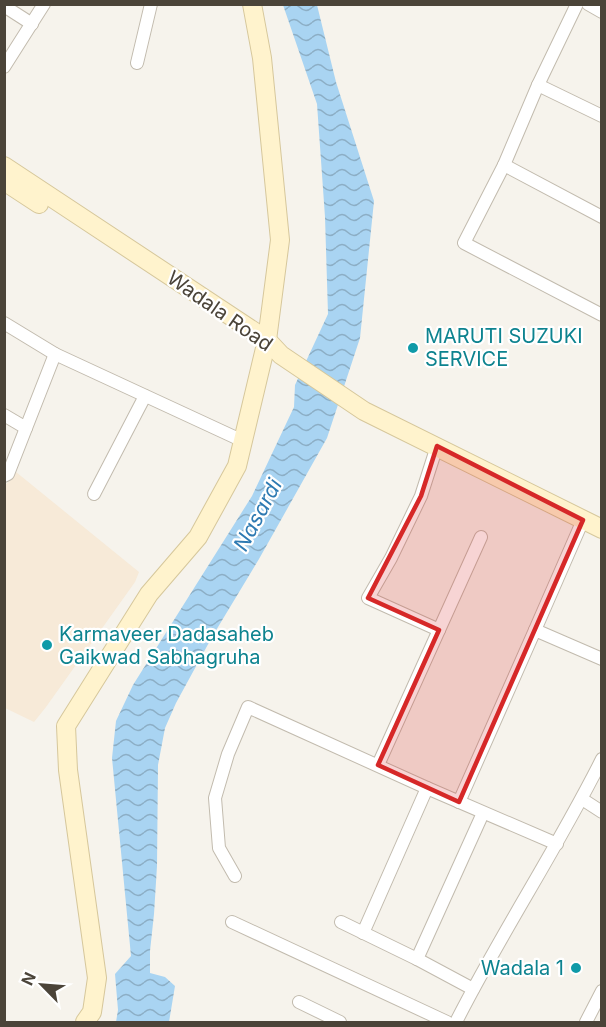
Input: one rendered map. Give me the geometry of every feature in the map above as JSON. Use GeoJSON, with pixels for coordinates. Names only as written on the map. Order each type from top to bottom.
{"type":"FeatureCollection","features":[{"type":"Feature","properties":{"kind":"street"},"geometry":{"type":"LineString","coordinates":[[4,67],[44,4]]}},
{"type":"Feature","properties":{"kind":"street"},"geometry":{"type":"LineString","coordinates":[[137,63],[151,4]]}},
{"type":"Feature","properties":{"kind":"street"},"geometry":{"type":"LineString","coordinates":[[86,1023],[92,1012],[97,978],[68,770],[66,726],[149,594],[198,537],[237,466],[271,349],[279,240],[262,58],[252,4]]}},
{"type":"Feature","properties":{"kind":"street"},"geometry":{"type":"LineString","coordinates":[[577,4],[538,85],[504,165],[464,243],[602,315]]}},
{"type":"Feature","properties":{"kind":"street"},"geometry":{"type":"LineString","coordinates":[[588,4],[602,12]]}},
{"type":"Feature","properties":{"kind":"street"},"geometry":{"type":"LineString","coordinates":[[4,6],[32,24]]}},
{"type":"Feature","properties":{"kind":"street"},"geometry":{"type":"LineString","coordinates":[[538,85],[602,116]]}},
{"type":"Feature","properties":{"kind":"street"},"geometry":{"type":"LineString","coordinates":[[504,165],[602,217]]}},
{"type":"Feature","properties":{"kind":"street","name":"Wadala Road"},"geometry":{"type":"LineString","coordinates":[[4,166],[271,349]]}},
{"type":"Feature","properties":{"kind":"street","name":"Wadala Road"},"geometry":{"type":"LineString","coordinates":[[4,181],[271,349]]}},
{"type":"Feature","properties":{"kind":"street"},"geometry":{"type":"LineString","coordinates":[[4,323],[55,354],[243,441]]}},
{"type":"Feature","properties":{"kind":"street"},"geometry":{"type":"LineString","coordinates":[[271,349],[364,411],[602,529]]}},
{"type":"Feature","properties":{"kind":"street"},"geometry":{"type":"LineString","coordinates":[[4,476],[8,474],[55,354]]}},
{"type":"Feature","properties":{"kind":"street"},"geometry":{"type":"LineString","coordinates":[[94,494],[145,396]]}},
{"type":"Feature","properties":{"kind":"street"},"geometry":{"type":"LineString","coordinates":[[4,415],[26,428]]}},
{"type":"Feature","properties":{"kind":"street"},"geometry":{"type":"LineString","coordinates":[[437,446],[421,496],[391,558],[368,598],[439,630]]}},
{"type":"Feature","properties":{"kind":"street"},"geometry":{"type":"LineString","coordinates":[[459,802],[583,520]]}},
{"type":"Feature","properties":{"kind":"street"},"geometry":{"type":"LineString","coordinates":[[378,765],[481,537]]}},
{"type":"Feature","properties":{"kind":"street"},"geometry":{"type":"LineString","coordinates":[[535,630],[602,659]]}},
{"type":"Feature","properties":{"kind":"street"},"geometry":{"type":"LineString","coordinates":[[235,876],[219,848],[215,798],[228,754],[248,707],[557,844]]}},
{"type":"Feature","properties":{"kind":"street"},"geometry":{"type":"LineString","coordinates":[[456,1023],[473,989],[582,799],[602,759]]}},
{"type":"Feature","properties":{"kind":"street"},"geometry":{"type":"LineString","coordinates":[[363,933],[427,788]]}},
{"type":"Feature","properties":{"kind":"street"},"geometry":{"type":"LineString","coordinates":[[582,799],[602,812]]}},
{"type":"Feature","properties":{"kind":"street"},"geometry":{"type":"LineString","coordinates":[[417,959],[483,813]]}},
{"type":"Feature","properties":{"kind":"street"},"geometry":{"type":"LineString","coordinates":[[232,922],[447,1023]]}},
{"type":"Feature","properties":{"kind":"street"},"geometry":{"type":"LineString","coordinates":[[340,922],[473,989]]}},
{"type":"Feature","properties":{"kind":"street"},"geometry":{"type":"LineString","coordinates":[[586,1023],[602,991]]}},
{"type":"Feature","properties":{"kind":"street"},"geometry":{"type":"LineString","coordinates":[[299,1002],[340,1023]]}},
{"type":"Feature","properties":{"kind":"highlighted area"},"geometry":{"type":"Polygon","coordinates":[[[437,446],[583,520],[459,802],[378,765],[439,630],[368,598],[421,496],[437,446]]]}},
{"type":"Feature","properties":{"kind":"shaded area","name":"Karmaveer Dadasaheb Gaikwad Sabhagruha"},"geometry":{"type":"Polygon","coordinates":[[[16,472],[139,572],[135,582],[34,722],[5,708],[5,485],[16,472]]]}},
{"type":"Feature","properties":{"kind":"water","name":"Nasardi"},"geometry":{"type":"Polygon","coordinates":[[[283,5],[317,5],[336,82],[374,201],[360,338],[327,438],[212,637],[165,728],[158,765],[157,866],[150,973],[165,977],[175,986],[169,1022],[116,1022],[118,1010],[115,974],[131,956],[112,758],[116,721],[133,685],[252,496],[294,407],[295,385],[328,314],[325,217],[317,104],[283,5]]]}},
{"type":"Feature","properties":{"kind":"place","name":"MARUTI SUZUKI SERVICE"},"geometry":{"type":"Point","coordinates":[413,348]}},
{"type":"Feature","properties":{"kind":"place","name":"Karmaveer Dadasaheb Gaikwad Sabhagruha"},"geometry":{"type":"Point","coordinates":[47,645]}},
{"type":"Feature","properties":{"kind":"place","name":"Wadala 1"},"geometry":{"type":"Point","coordinates":[576,968]}}]}
